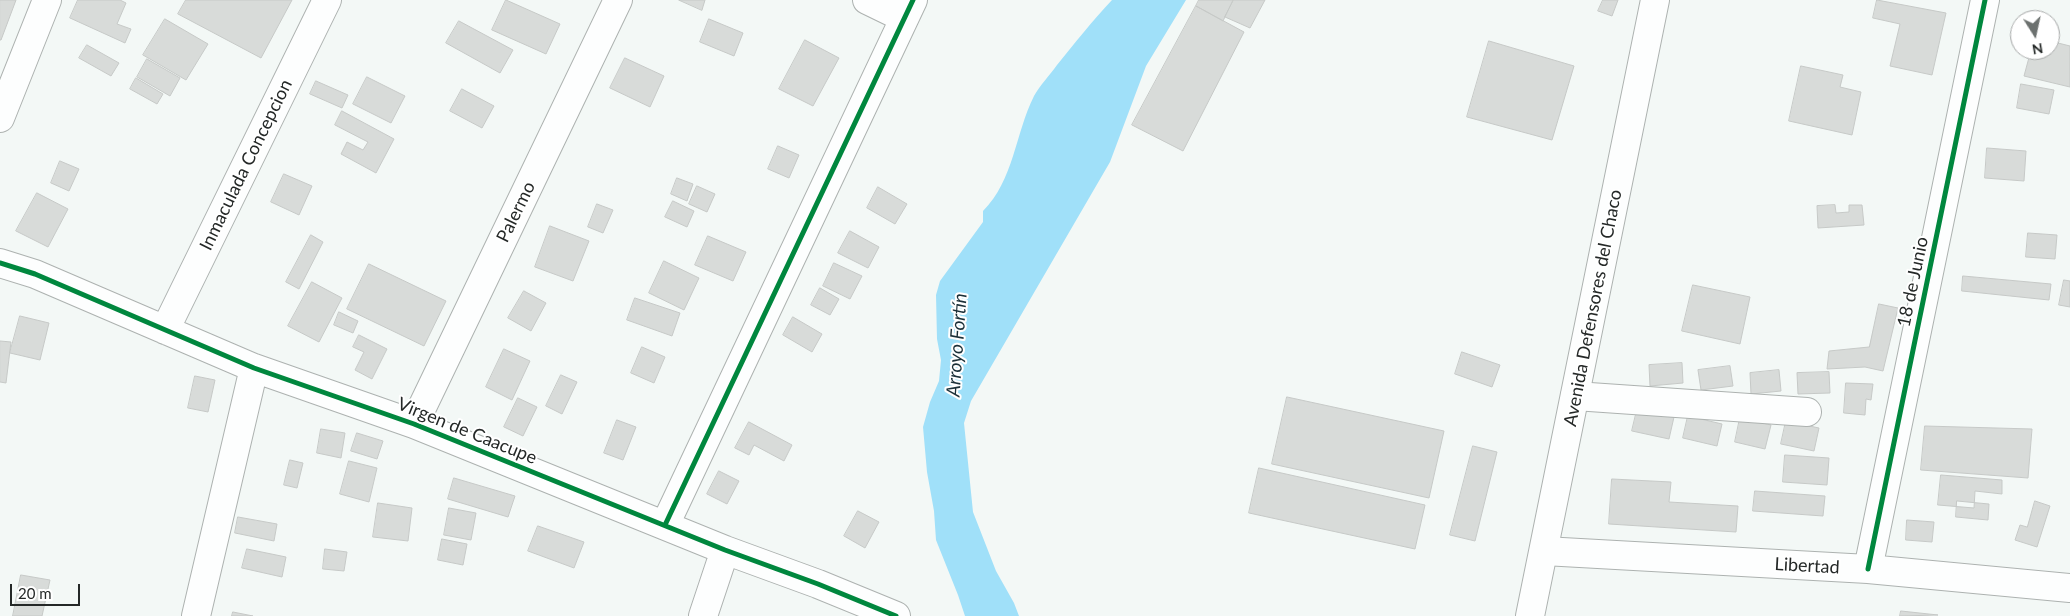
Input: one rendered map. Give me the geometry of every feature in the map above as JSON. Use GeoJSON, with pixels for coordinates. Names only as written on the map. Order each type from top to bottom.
{"type":"FeatureCollection","features":[{"type":"Feature","properties":{"kind":"street"},"geometry":{"type":"LineString","coordinates":[[0,118],[9,70],[48,0]]}},
{"type":"Feature","properties":{"kind":"street","name":"Inmaculada Concepcion"},"geometry":{"type":"LineString","coordinates":[[165,330],[327,0]]}},
{"type":"Feature","properties":{"kind":"street","name":"Palermo"},"geometry":{"type":"LineString","coordinates":[[414,424],[618,0]]}},
{"type":"Feature","properties":{"kind":"street"},"geometry":{"type":"LineString","coordinates":[[665,526],[908,9],[867,0]]}},
{"type":"Feature","properties":{"kind":"street","name":"Avenida Defensores del Chaco"},"geometry":{"type":"LineString","coordinates":[[1530,616],[1655,0]]}},
{"type":"Feature","properties":{"kind":"street","name":"18 de Junio"},"geometry":{"type":"LineString","coordinates":[[1868,569],[1985,0]]}},
{"type":"Feature","properties":{"kind":"street","name":"Virgen de Caacupe"},"geometry":{"type":"LineString","coordinates":[[0,264],[35,274],[254,368],[414,424],[724,550],[818,584],[896,616]]}},
{"type":"Feature","properties":{"kind":"street"},"geometry":{"type":"LineString","coordinates":[[196,616],[254,368]]}},
{"type":"Feature","properties":{"kind":"street"},"geometry":{"type":"LineString","coordinates":[[1575,396],[1807,412]]}},
{"type":"Feature","properties":{"kind":"street"},"geometry":{"type":"LineString","coordinates":[[703,616],[724,550]]}},
{"type":"Feature","properties":{"kind":"street","name":"Libertad"},"geometry":{"type":"LineString","coordinates":[[1544,551],[1868,569],[2070,588]]}},
{"type":"Feature","properties":{"kind":"water","name":"Arroyo Fortín"},"geometry":{"type":"Polygon","coordinates":[[[1112,0],[1186,0],[1146,66],[1110,162],[971,401],[964,423],[973,512],[996,571],[1019,616],[965,616],[936,540],[934,511],[927,472],[923,427],[930,402],[939,381],[941,360],[937,339],[936,295],[940,281],[983,222],[983,211],[993,199],[1008,171],[1022,126],[1036,92],[1112,0]]]}},
{"type":"Feature","properties":{"kind":"building"},"geometry":{"type":"Polygon","coordinates":[[[0,0],[16,0],[1,40],[0,40],[0,0]]]}},
{"type":"Feature","properties":{"kind":"building"},"geometry":{"type":"Polygon","coordinates":[[[78,0],[120,0],[126,3],[117,24],[131,29],[125,43],[70,18],[78,0]]]}},
{"type":"Feature","properties":{"kind":"building"},"geometry":{"type":"Polygon","coordinates":[[[186,0],[292,0],[261,58],[178,14],[186,0]]]}},
{"type":"Feature","properties":{"kind":"building"},"geometry":{"type":"Polygon","coordinates":[[[506,0],[560,24],[546,54],[492,30],[506,0]]]}},
{"type":"Feature","properties":{"kind":"building"},"geometry":{"type":"Polygon","coordinates":[[[679,0],[705,0],[702,10],[679,0]]]}},
{"type":"Feature","properties":{"kind":"building"},"geometry":{"type":"Polygon","coordinates":[[[1199,0],[1233,0],[1223,21],[1196,6],[1199,0]]]}},
{"type":"Feature","properties":{"kind":"building"},"geometry":{"type":"Polygon","coordinates":[[[1234,0],[1265,0],[1250,28],[1225,17],[1234,0]]]}},
{"type":"Feature","properties":{"kind":"building"},"geometry":{"type":"Polygon","coordinates":[[[1603,0],[1618,0],[1612,16],[1598,11],[1603,0]]]}},
{"type":"Feature","properties":{"kind":"building"},"geometry":{"type":"Polygon","coordinates":[[[1877,0],[1946,13],[1932,75],[1890,66],[1900,24],[1873,18],[1877,0]]]}},
{"type":"Feature","properties":{"kind":"building"},"geometry":{"type":"Polygon","coordinates":[[[1196,6],[1244,32],[1183,151],[1132,125],[1196,6]]]}},
{"type":"Feature","properties":{"kind":"building"},"geometry":{"type":"Polygon","coordinates":[[[165,19],[208,44],[186,80],[143,55],[165,19]]]}},
{"type":"Feature","properties":{"kind":"building"},"geometry":{"type":"Polygon","coordinates":[[[709,19],[743,33],[734,56],[700,42],[709,19]]]}},
{"type":"Feature","properties":{"kind":"building"},"geometry":{"type":"Polygon","coordinates":[[[459,21],[513,50],[500,73],[446,43],[459,21]]]}},
{"type":"Feature","properties":{"kind":"building"},"geometry":{"type":"Polygon","coordinates":[[[805,40],[839,58],[813,106],[779,89],[805,40]]]}},
{"type":"Feature","properties":{"kind":"building"},"geometry":{"type":"Polygon","coordinates":[[[1489,41],[1574,66],[1552,140],[1467,117],[1489,41]]]}},
{"type":"Feature","properties":{"kind":"building"},"geometry":{"type":"Polygon","coordinates":[[[2060,44],[2070,46],[2070,87],[2024,76],[2028,60],[2060,60],[2060,44]]]}},
{"type":"Feature","properties":{"kind":"building"},"geometry":{"type":"Polygon","coordinates":[[[87,45],[119,63],[111,76],[79,58],[87,45]]]}},
{"type":"Feature","properties":{"kind":"building"},"geometry":{"type":"Polygon","coordinates":[[[625,58],[664,76],[650,107],[610,88],[625,58]]]}},
{"type":"Feature","properties":{"kind":"building"},"geometry":{"type":"Polygon","coordinates":[[[147,59],[180,78],[170,96],[137,77],[147,59]]]}},
{"type":"Feature","properties":{"kind":"building"},"geometry":{"type":"Polygon","coordinates":[[[1801,66],[1843,75],[1840,87],[1861,92],[1852,135],[1789,121],[1801,66]]]}},
{"type":"Feature","properties":{"kind":"building"},"geometry":{"type":"Polygon","coordinates":[[[367,77],[405,96],[391,123],[353,104],[367,77]]]}},
{"type":"Feature","properties":{"kind":"building"},"geometry":{"type":"Polygon","coordinates":[[[136,78],[163,94],[157,104],[130,89],[136,78]]]}},
{"type":"Feature","properties":{"kind":"building"},"geometry":{"type":"Polygon","coordinates":[[[316,81],[348,95],[342,108],[310,94],[316,81]]]}},
{"type":"Feature","properties":{"kind":"building"},"geometry":{"type":"Polygon","coordinates":[[[2021,84],[2054,90],[2049,114],[2017,108],[2021,84]]]}},
{"type":"Feature","properties":{"kind":"building"},"geometry":{"type":"Polygon","coordinates":[[[462,89],[494,106],[482,128],[450,111],[462,89]]]}},
{"type":"Feature","properties":{"kind":"building"},"geometry":{"type":"Polygon","coordinates":[[[342,111],[394,139],[376,173],[341,154],[347,142],[363,150],[368,142],[335,125],[342,111]]]}},
{"type":"Feature","properties":{"kind":"building"},"geometry":{"type":"Polygon","coordinates":[[[778,146],[799,155],[789,178],[768,169],[778,146]]]}},
{"type":"Feature","properties":{"kind":"building"},"geometry":{"type":"Polygon","coordinates":[[[1987,148],[2026,151],[2024,181],[1985,178],[1987,148]]]}},
{"type":"Feature","properties":{"kind":"building"},"geometry":{"type":"Polygon","coordinates":[[[60,161],[79,169],[69,191],[51,183],[60,161]]]}},
{"type":"Feature","properties":{"kind":"building"},"geometry":{"type":"Polygon","coordinates":[[[284,174],[312,186],[299,215],[271,202],[284,174]]]}},
{"type":"Feature","properties":{"kind":"building"},"geometry":{"type":"Polygon","coordinates":[[[677,178],[693,184],[687,201],[671,194],[677,178]]]}},
{"type":"Feature","properties":{"kind":"building"},"geometry":{"type":"Polygon","coordinates":[[[697,186],[715,194],[707,212],[689,204],[697,186]]]}},
{"type":"Feature","properties":{"kind":"building"},"geometry":{"type":"Polygon","coordinates":[[[878,187],[907,204],[895,224],[867,208],[878,187]]]}},
{"type":"Feature","properties":{"kind":"building"},"geometry":{"type":"Polygon","coordinates":[[[37,193],[68,209],[48,247],[16,231],[37,193]]]}},
{"type":"Feature","properties":{"kind":"building"},"geometry":{"type":"Polygon","coordinates":[[[673,201],[694,211],[687,227],[665,217],[673,201]]]}},
{"type":"Feature","properties":{"kind":"building"},"geometry":{"type":"Polygon","coordinates":[[[597,204],[613,210],[603,233],[588,227],[597,204]]]}},
{"type":"Feature","properties":{"kind":"building"},"geometry":{"type":"Polygon","coordinates":[[[1835,205],[1836,213],[1849,212],[1849,205],[1862,205],[1864,225],[1818,228],[1817,206],[1835,205]]]}},
{"type":"Feature","properties":{"kind":"building"},"geometry":{"type":"Polygon","coordinates":[[[550,226],[589,241],[573,281],[535,267],[550,226]]]}},
{"type":"Feature","properties":{"kind":"building"},"geometry":{"type":"Polygon","coordinates":[[[850,231],[879,247],[868,268],[838,253],[850,231]]]}},
{"type":"Feature","properties":{"kind":"building"},"geometry":{"type":"Polygon","coordinates":[[[2028,233],[2057,235],[2055,259],[2026,257],[2028,233]]]}},
{"type":"Feature","properties":{"kind":"building"},"geometry":{"type":"Polygon","coordinates":[[[311,235],[323,242],[299,289],[286,282],[311,235]]]}},
{"type":"Feature","properties":{"kind":"building"},"geometry":{"type":"Polygon","coordinates":[[[708,236],[746,252],[733,281],[695,265],[708,236]]]}},
{"type":"Feature","properties":{"kind":"building"},"geometry":{"type":"Polygon","coordinates":[[[664,261],[699,278],[684,310],[649,293],[664,261]]]}},
{"type":"Feature","properties":{"kind":"building"},"geometry":{"type":"Polygon","coordinates":[[[834,263],[862,276],[850,299],[823,286],[834,263]]]}},
{"type":"Feature","properties":{"kind":"building"},"geometry":{"type":"Polygon","coordinates":[[[369,264],[446,301],[424,346],[347,309],[369,264]]]}},
{"type":"Feature","properties":{"kind":"building"},"geometry":{"type":"Polygon","coordinates":[[[1963,276],[2051,284],[2049,300],[1962,291],[1963,276]]]}},
{"type":"Feature","properties":{"kind":"building"},"geometry":{"type":"Polygon","coordinates":[[[2064,280],[2070,281],[2070,307],[2059,305],[2064,280]]]}},
{"type":"Feature","properties":{"kind":"building"},"geometry":{"type":"Polygon","coordinates":[[[312,282],[342,298],[319,342],[288,326],[312,282]]]}},
{"type":"Feature","properties":{"kind":"building"},"geometry":{"type":"Polygon","coordinates":[[[1693,285],[1750,297],[1740,344],[1682,331],[1693,285]]]}},
{"type":"Feature","properties":{"kind":"building"},"geometry":{"type":"Polygon","coordinates":[[[820,288],[839,299],[830,315],[811,305],[820,288]]]}},
{"type":"Feature","properties":{"kind":"building"},"geometry":{"type":"Polygon","coordinates":[[[524,291],[546,303],[531,331],[508,318],[524,291]]]}},
{"type":"Feature","properties":{"kind":"building"},"geometry":{"type":"Polygon","coordinates":[[[635,298],[680,313],[672,336],[627,320],[635,298]]]}},
{"type":"Feature","properties":{"kind":"building"},"geometry":{"type":"Polygon","coordinates":[[[1879,304],[1898,308],[1883,371],[1865,367],[1827,369],[1829,351],[1869,347],[1879,304]]]}},
{"type":"Feature","properties":{"kind":"building"},"geometry":{"type":"Polygon","coordinates":[[[339,312],[358,321],[353,333],[334,325],[339,312]]]}},
{"type":"Feature","properties":{"kind":"building"},"geometry":{"type":"Polygon","coordinates":[[[20,316],[49,323],[40,360],[10,353],[20,316]]]}},
{"type":"Feature","properties":{"kind":"building"},"geometry":{"type":"Polygon","coordinates":[[[793,317],[822,334],[812,352],[783,335],[793,317]]]}},
{"type":"Feature","properties":{"kind":"building"},"geometry":{"type":"Polygon","coordinates":[[[359,335],[387,349],[372,379],[355,370],[364,352],[353,347],[359,335]]]}},
{"type":"Feature","properties":{"kind":"building"},"geometry":{"type":"Polygon","coordinates":[[[0,341],[11,342],[6,383],[0,382],[0,341]]]}},
{"type":"Feature","properties":{"kind":"building"},"geometry":{"type":"Polygon","coordinates":[[[642,347],[665,357],[654,383],[631,373],[642,347]]]}},
{"type":"Feature","properties":{"kind":"building"},"geometry":{"type":"Polygon","coordinates":[[[504,349],[530,361],[512,400],[486,387],[504,349]]]}},
{"type":"Feature","properties":{"kind":"building"},"geometry":{"type":"Polygon","coordinates":[[[1462,352],[1500,365],[1492,387],[1455,374],[1462,352]]]}},
{"type":"Feature","properties":{"kind":"building"},"geometry":{"type":"Polygon","coordinates":[[[1682,363],[1683,383],[1650,386],[1649,365],[1682,363]]]}},
{"type":"Feature","properties":{"kind":"building"},"geometry":{"type":"Polygon","coordinates":[[[1730,366],[1733,386],[1701,390],[1698,370],[1730,366]]]}},
{"type":"Feature","properties":{"kind":"building"},"geometry":{"type":"Polygon","coordinates":[[[1779,370],[1781,391],[1751,394],[1750,373],[1779,370]]]}},
{"type":"Feature","properties":{"kind":"building"},"geometry":{"type":"Polygon","coordinates":[[[1829,372],[1830,393],[1798,394],[1797,373],[1829,372]]]}},
{"type":"Feature","properties":{"kind":"building"},"geometry":{"type":"Polygon","coordinates":[[[561,375],[577,382],[562,414],[546,406],[561,375]]]}},
{"type":"Feature","properties":{"kind":"building"},"geometry":{"type":"Polygon","coordinates":[[[195,376],[215,380],[208,412],[188,408],[195,376]]]}},
{"type":"Feature","properties":{"kind":"building"},"geometry":{"type":"Polygon","coordinates":[[[1846,383],[1873,384],[1871,400],[1866,399],[1865,415],[1844,413],[1846,383]]]}},
{"type":"Feature","properties":{"kind":"building"},"geometry":{"type":"Polygon","coordinates":[[[1287,397],[1444,431],[1429,498],[1272,464],[1287,397]]]}},
{"type":"Feature","properties":{"kind":"building"},"geometry":{"type":"Polygon","coordinates":[[[518,398],[537,407],[523,436],[504,427],[518,398]]]}},
{"type":"Feature","properties":{"kind":"building"},"geometry":{"type":"Polygon","coordinates":[[[1637,410],[1674,417],[1669,439],[1632,431],[1637,410]]]}},
{"type":"Feature","properties":{"kind":"building"},"geometry":{"type":"Polygon","coordinates":[[[1688,416],[1722,424],[1717,446],[1683,438],[1688,416]]]}},
{"type":"Feature","properties":{"kind":"building"},"geometry":{"type":"Polygon","coordinates":[[[1740,418],[1771,425],[1765,449],[1735,442],[1740,418]]]}},
{"type":"Feature","properties":{"kind":"building"},"geometry":{"type":"Polygon","coordinates":[[[617,420],[636,427],[623,460],[604,453],[617,420]]]}},
{"type":"Feature","properties":{"kind":"building"},"geometry":{"type":"Polygon","coordinates":[[[1786,421],[1819,428],[1814,451],[1781,444],[1786,421]]]}},
{"type":"Feature","properties":{"kind":"building"},"geometry":{"type":"Polygon","coordinates":[[[749,422],[792,445],[784,461],[754,445],[749,455],[735,448],[749,422]]]}},
{"type":"Feature","properties":{"kind":"building"},"geometry":{"type":"Polygon","coordinates":[[[1925,426],[2032,429],[2028,478],[1921,470],[1925,426]]]}},
{"type":"Feature","properties":{"kind":"building"},"geometry":{"type":"Polygon","coordinates":[[[321,429],[345,433],[341,458],[317,453],[321,429]]]}},
{"type":"Feature","properties":{"kind":"building"},"geometry":{"type":"Polygon","coordinates":[[[357,433],[383,441],[377,459],[351,451],[357,433]]]}},
{"type":"Feature","properties":{"kind":"building"},"geometry":{"type":"Polygon","coordinates":[[[1473,446],[1497,452],[1475,541],[1450,535],[1473,446]]]}},
{"type":"Feature","properties":{"kind":"building"},"geometry":{"type":"Polygon","coordinates":[[[1785,455],[1829,458],[1827,485],[1783,482],[1785,455]]]}},
{"type":"Feature","properties":{"kind":"building"},"geometry":{"type":"Polygon","coordinates":[[[290,460],[303,463],[297,488],[284,485],[290,460]]]}},
{"type":"Feature","properties":{"kind":"building"},"geometry":{"type":"Polygon","coordinates":[[[349,461],[377,468],[369,502],[340,494],[349,461]]]}},
{"type":"Feature","properties":{"kind":"building"},"geometry":{"type":"Polygon","coordinates":[[[1259,468],[1425,505],[1415,549],[1249,513],[1259,468]]]}},
{"type":"Feature","properties":{"kind":"building"},"geometry":{"type":"Polygon","coordinates":[[[719,471],[739,481],[727,504],[707,494],[719,471]]]}},
{"type":"Feature","properties":{"kind":"building"},"geometry":{"type":"Polygon","coordinates":[[[1941,475],[2002,480],[2002,494],[1975,491],[1974,508],[1938,505],[1941,475]]]}},
{"type":"Feature","properties":{"kind":"building"},"geometry":{"type":"Polygon","coordinates":[[[454,478],[515,496],[508,517],[448,499],[454,478]]]}},
{"type":"Feature","properties":{"kind":"building"},"geometry":{"type":"Polygon","coordinates":[[[1612,479],[1671,482],[1669,502],[1738,506],[1736,532],[1609,524],[1612,479]]]}},
{"type":"Feature","properties":{"kind":"building"},"geometry":{"type":"Polygon","coordinates":[[[1755,491],[1825,496],[1823,516],[1753,511],[1755,491]]]}},
{"type":"Feature","properties":{"kind":"building"},"geometry":{"type":"Polygon","coordinates":[[[1957,501],[1989,504],[1988,520],[1956,517],[1957,501]]]}},
{"type":"Feature","properties":{"kind":"building"},"geometry":{"type":"Polygon","coordinates":[[[2035,501],[2050,506],[2037,547],[2015,540],[2020,525],[2027,527],[2035,501]]]}},
{"type":"Feature","properties":{"kind":"building"},"geometry":{"type":"Polygon","coordinates":[[[378,503],[412,508],[408,541],[373,537],[378,503]]]}},
{"type":"Feature","properties":{"kind":"building"},"geometry":{"type":"Polygon","coordinates":[[[449,508],[476,513],[471,540],[444,535],[449,508]]]}},
{"type":"Feature","properties":{"kind":"building"},"geometry":{"type":"Polygon","coordinates":[[[858,511],[879,522],[865,548],[844,536],[858,511]]]}},
{"type":"Feature","properties":{"kind":"building"},"geometry":{"type":"Polygon","coordinates":[[[238,517],[277,524],[274,541],[235,533],[238,517]]]}},
{"type":"Feature","properties":{"kind":"building"},"geometry":{"type":"Polygon","coordinates":[[[1907,520],[1934,522],[1932,542],[1906,540],[1907,520]]]}},
{"type":"Feature","properties":{"kind":"building"},"geometry":{"type":"Polygon","coordinates":[[[538,526],[584,542],[574,568],[528,551],[538,526]]]}},
{"type":"Feature","properties":{"kind":"building"},"geometry":{"type":"Polygon","coordinates":[[[442,539],[467,544],[463,565],[438,560],[442,539]]]}},
{"type":"Feature","properties":{"kind":"building"},"geometry":{"type":"Polygon","coordinates":[[[247,549],[286,557],[282,577],[242,568],[247,549]]]}},
{"type":"Feature","properties":{"kind":"building"},"geometry":{"type":"Polygon","coordinates":[[[325,549],[347,552],[344,571],[323,569],[325,549]]]}},
{"type":"Feature","properties":{"kind":"building"},"geometry":{"type":"Polygon","coordinates":[[[21,575],[50,580],[42,616],[13,616],[21,575]]]}},
{"type":"Feature","properties":{"kind":"building"},"geometry":{"type":"Polygon","coordinates":[[[1901,611],[1938,615],[1900,616],[1901,611]]]}},
{"type":"Feature","properties":{"kind":"building"},"geometry":{"type":"Polygon","coordinates":[[[233,612],[253,616],[232,616],[233,612]]]}},
{"type":"Feature","properties":{"kind":"cycle path"},"geometry":{"type":"LineString","coordinates":[[665,525],[913,0]]}},
{"type":"Feature","properties":{"kind":"cycle path"},"geometry":{"type":"LineString","coordinates":[[1868,569],[1985,0]]}},
{"type":"Feature","properties":{"kind":"cycle path"},"geometry":{"type":"LineString","coordinates":[[0,263],[35,274],[254,368],[414,424],[725,550],[818,584],[896,616]]}}]}
